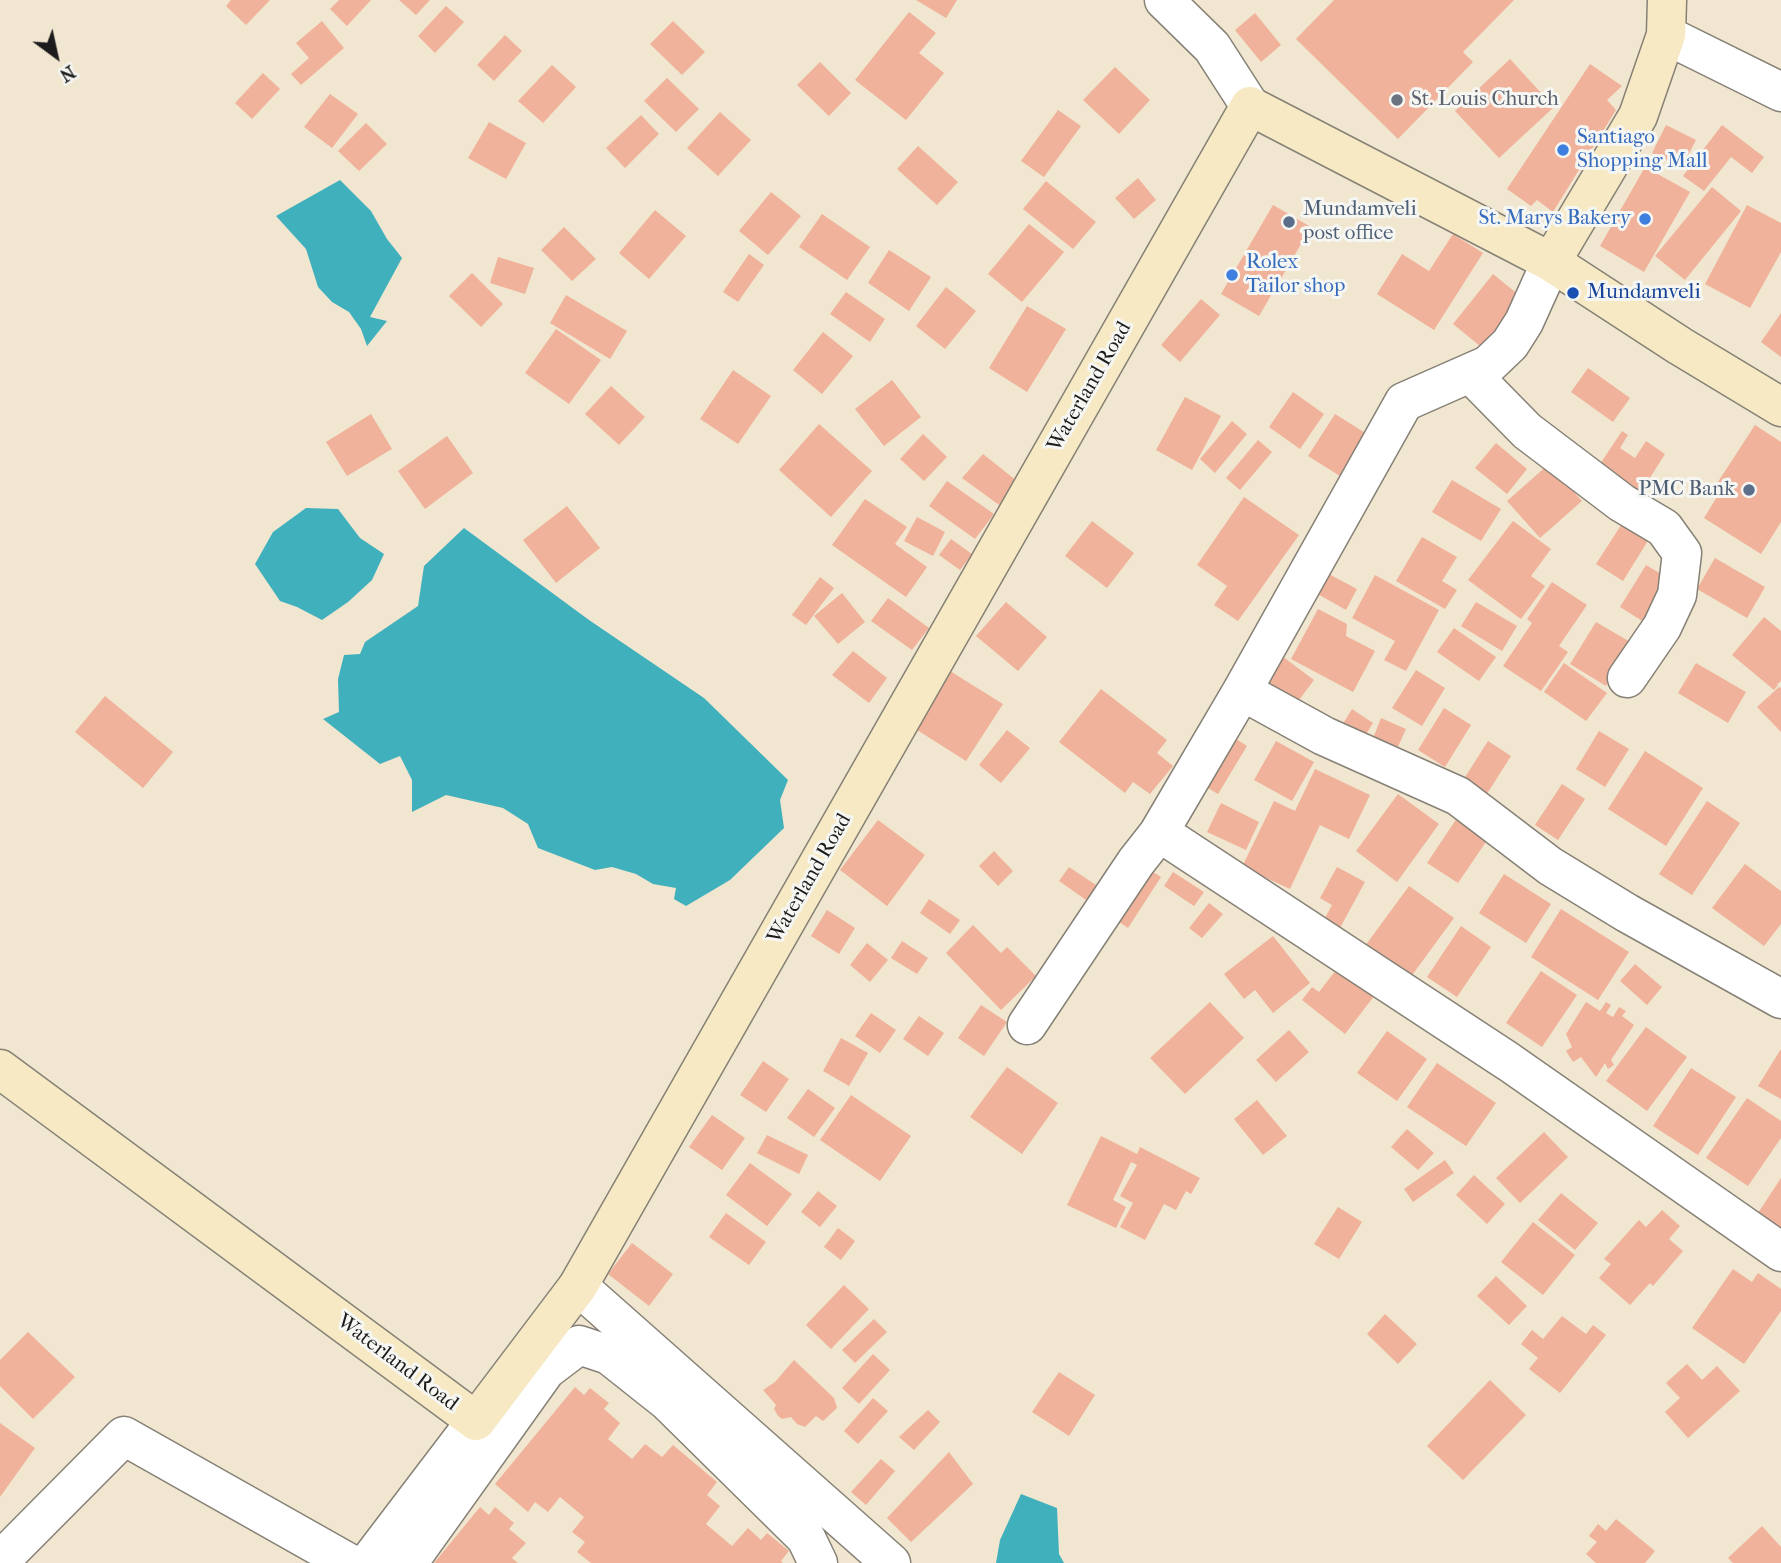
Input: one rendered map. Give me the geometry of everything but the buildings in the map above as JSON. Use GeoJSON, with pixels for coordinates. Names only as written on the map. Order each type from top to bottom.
{"type":"FeatureCollection","features":[{"type":"Feature","properties":{"kind":"main road"},"geometry":{"type":"LineString","coordinates":[[1551,262],[1638,116],[1667,17]]}},
{"type":"Feature","properties":{"kind":"main road"},"geometry":{"type":"LineString","coordinates":[[1250,106],[1551,262],[1680,346],[1781,407]]}},
{"type":"Feature","properties":{"kind":"main road","name":"Waterland Road"},"geometry":{"type":"LineString","coordinates":[[0,1069],[476,1421],[578,1286],[1250,106]]}},
{"type":"Feature","properties":{"kind":"street"},"geometry":{"type":"LineString","coordinates":[[1164,0],[1212,47],[1250,106]]}},
{"type":"Feature","properties":{"kind":"street"},"geometry":{"type":"LineString","coordinates":[[1667,17],[1781,92]]}},
{"type":"Feature","properties":{"kind":"street"},"geometry":{"type":"LineString","coordinates":[[1027,1025],[1136,862],[1158,834],[1242,691],[1404,402],[1488,365],[1510,344],[1524,322],[1551,262]]}},
{"type":"Feature","properties":{"kind":"street"},"geometry":{"type":"LineString","coordinates":[[1470,373],[1527,431],[1622,503],[1664,528],[1682,553],[1676,595],[1662,627],[1628,678]]}},
{"type":"Feature","properties":{"kind":"street"},"geometry":{"type":"LineString","coordinates":[[1242,691],[1324,736],[1458,796],[1550,866],[1627,914],[1781,999]]}},
{"type":"Feature","properties":{"kind":"street"},"geometry":{"type":"LineString","coordinates":[[1158,834],[1509,1062],[1781,1252]]}},
{"type":"Feature","properties":{"kind":"street"},"geometry":{"type":"LineString","coordinates":[[578,1286],[890,1563]]}},
{"type":"Feature","properties":{"kind":"street"},"geometry":{"type":"LineString","coordinates":[[408,1563],[546,1370],[579,1345],[609,1355],[667,1401],[806,1538],[818,1563]]}},
{"type":"Feature","properties":{"kind":"street"},"geometry":{"type":"LineString","coordinates":[[368,1563],[476,1421]]}},
{"type":"Feature","properties":{"kind":"street"},"geometry":{"type":"LineString","coordinates":[[0,1561],[124,1436],[349,1563]]}},
{"type":"Feature","properties":{"kind":"water"},"geometry":{"type":"Polygon","coordinates":[[[340,180],[371,211],[402,258],[370,317],[387,321],[367,346],[361,329],[349,312],[332,302],[318,287],[306,249],[276,216],[340,180]]]}},
{"type":"Feature","properties":{"kind":"water"},"geometry":{"type":"Polygon","coordinates":[[[306,508],[338,509],[360,538],[384,554],[372,580],[348,602],[322,620],[280,601],[255,564],[273,532],[306,508]]]}},
{"type":"Feature","properties":{"kind":"water"},"geometry":{"type":"Polygon","coordinates":[[[464,528],[589,620],[704,698],[788,780],[780,800],[784,828],[730,880],[686,906],[674,899],[676,888],[653,884],[636,874],[612,867],[595,870],[538,848],[528,824],[503,808],[446,795],[412,812],[412,780],[400,756],[380,764],[323,719],[339,712],[338,679],[344,655],[360,654],[365,642],[418,606],[424,566],[464,528]]]}},
{"type":"Feature","properties":{"kind":"water"},"geometry":{"type":"Polygon","coordinates":[[[1021,1494],[1057,1508],[1059,1554],[1064,1563],[996,1563],[1000,1540],[1021,1494]]]}},
{"type":"Feature","properties":{"kind":"place","name":"St. Louis Church"},"geometry":{"type":"Point","coordinates":[1397,100]}},
{"type":"Feature","properties":{"kind":"place","name":"Santiago Shopping Mall"},"geometry":{"type":"Point","coordinates":[1563,150]}},
{"type":"Feature","properties":{"kind":"place","name":"St. Marys Bakery"},"geometry":{"type":"Point","coordinates":[1645,219]}},
{"type":"Feature","properties":{"kind":"place","name":"Mundamveli post office"},"geometry":{"type":"Point","coordinates":[1289,222]}},
{"type":"Feature","properties":{"kind":"place","name":"Rolex Tailor shop"},"geometry":{"type":"Point","coordinates":[1232,275]}},
{"type":"Feature","properties":{"kind":"place","name":"Mundamveli"},"geometry":{"type":"Point","coordinates":[1573,293]}},
{"type":"Feature","properties":{"kind":"place","name":"PMC Bank"},"geometry":{"type":"Point","coordinates":[1749,490]}}]}
